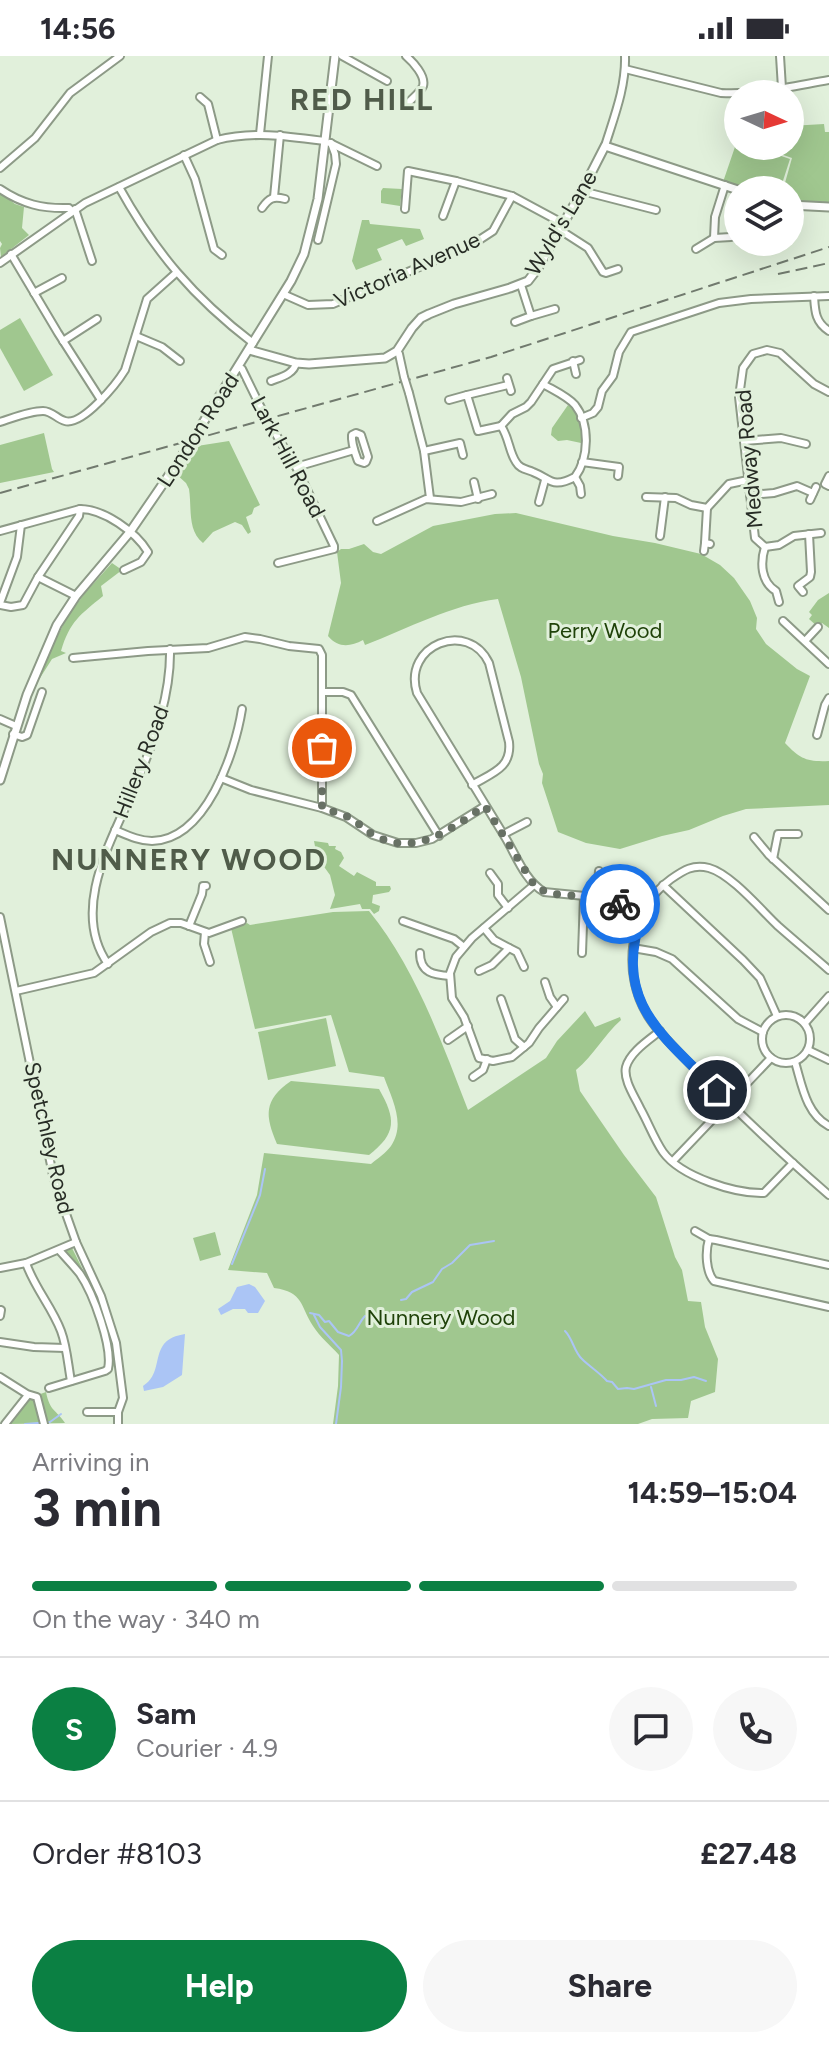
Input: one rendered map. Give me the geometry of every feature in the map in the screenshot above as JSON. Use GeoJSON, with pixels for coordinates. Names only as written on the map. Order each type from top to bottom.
{"type":"FeatureCollection","features":[{"type":"Feature","properties":{"kind":"main road","name":"London Road"},"geometry":{"type":"LineString","coordinates":[[0,780],[14,730],[47,643],[57,625],[76,596],[130,532],[180,459],[299,266],[318,199],[335,56]]}},
{"type":"Feature","properties":{"kind":"main road"},"geometry":{"type":"LineString","coordinates":[[605,146],[724,185]]}},
{"type":"Feature","properties":{"kind":"main road","name":"Wyld's Lane"},"geometry":{"type":"LineString","coordinates":[[397,351],[421,318],[454,304],[521,285],[534,276],[605,146]]}},
{"type":"Feature","properties":{"kind":"main road"},"geometry":{"type":"LineString","coordinates":[[804,206],[829,207]]}},
{"type":"Feature","properties":{"kind":"main road"},"geometry":{"type":"LineString","coordinates":[[251,347],[296,363],[322,364],[376,360],[397,351]]}},
{"type":"Feature","properties":{"kind":"street"},"geometry":{"type":"LineString","coordinates":[[0,168],[35,138],[70,93],[119,56]]}},
{"type":"Feature","properties":{"kind":"street"},"geometry":{"type":"LineString","coordinates":[[260,134],[268,56]]}},
{"type":"Feature","properties":{"kind":"street"},"geometry":{"type":"LineString","coordinates":[[342,56],[387,81]]}},
{"type":"Feature","properties":{"kind":"street"},"geometry":{"type":"LineString","coordinates":[[406,56],[416,67],[423,84],[409,102]]}},
{"type":"Feature","properties":{"kind":"street","name":"Wyld's Lane"},"geometry":{"type":"LineString","coordinates":[[605,146],[620,95],[625,56]]}},
{"type":"Feature","properties":{"kind":"street"},"geometry":{"type":"LineString","coordinates":[[780,56],[782,80]]}},
{"type":"Feature","properties":{"kind":"street"},"geometry":{"type":"LineString","coordinates":[[625,69],[724,93]]}},
{"type":"Feature","properties":{"kind":"street"},"geometry":{"type":"LineString","coordinates":[[804,84],[829,80]]}},
{"type":"Feature","properties":{"kind":"street"},"geometry":{"type":"LineString","coordinates":[[200,97],[208,104],[217,140]]}},
{"type":"Feature","properties":{"kind":"street"},"geometry":{"type":"LineString","coordinates":[[0,263],[74,210],[184,155],[236,135],[280,135],[326,142],[377,166]]}},
{"type":"Feature","properties":{"kind":"street"},"geometry":{"type":"LineString","coordinates":[[274,197],[280,135]]}},
{"type":"Feature","properties":{"kind":"street"},"geometry":{"type":"LineString","coordinates":[[318,240],[336,164],[335,154],[326,142]]}},
{"type":"Feature","properties":{"kind":"street"},"geometry":{"type":"LineString","coordinates":[[184,155],[195,179],[214,249],[222,255]]}},
{"type":"Feature","properties":{"kind":"street"},"geometry":{"type":"LineString","coordinates":[[405,209],[408,171],[512,196],[562,227],[588,248],[603,272],[618,269]]}},
{"type":"Feature","properties":{"kind":"street"},"geometry":{"type":"LineString","coordinates":[[443,216],[455,199],[456,181]]}},
{"type":"Feature","properties":{"kind":"street"},"geometry":{"type":"LineString","coordinates":[[119,187],[176,273],[251,347]]}},
{"type":"Feature","properties":{"kind":"street"},"geometry":{"type":"LineString","coordinates":[[714,238],[715,217],[724,188]]}},
{"type":"Feature","properties":{"kind":"street"},"geometry":{"type":"LineString","coordinates":[[0,189],[13,198],[35,206],[74,210]]}},
{"type":"Feature","properties":{"kind":"street"},"geometry":{"type":"LineString","coordinates":[[582,191],[656,210]]}},
{"type":"Feature","properties":{"kind":"street","name":"Victoria Avenue"},"geometry":{"type":"LineString","coordinates":[[283,294],[308,305],[333,304],[473,244],[493,231],[512,196]]}},
{"type":"Feature","properties":{"kind":"street"},"geometry":{"type":"LineString","coordinates":[[262,208],[274,197],[285,199]]}},
{"type":"Feature","properties":{"kind":"street"},"geometry":{"type":"LineString","coordinates":[[74,210],[91,261]]}},
{"type":"Feature","properties":{"kind":"street"},"geometry":{"type":"LineString","coordinates":[[696,249],[714,238],[724,237]]}},
{"type":"Feature","properties":{"kind":"street"},"geometry":{"type":"LineString","coordinates":[[11,254],[101,400]]}},
{"type":"Feature","properties":{"kind":"street"},"geometry":{"type":"LineString","coordinates":[[0,422],[39,411],[70,422],[101,400],[125,370],[147,299],[176,273]]}},
{"type":"Feature","properties":{"kind":"street"},"geometry":{"type":"LineString","coordinates":[[34,293],[62,278]]}},
{"type":"Feature","properties":{"kind":"street"},"geometry":{"type":"LineString","coordinates":[[521,285],[531,316]]}},
{"type":"Feature","properties":{"kind":"street"},"geometry":{"type":"LineString","coordinates":[[814,296],[816,317],[829,331]]}},
{"type":"Feature","properties":{"kind":"street"},"geometry":{"type":"LineString","coordinates":[[581,418],[598,407],[602,391],[613,376],[619,352],[631,332],[719,303],[829,296]]}},
{"type":"Feature","properties":{"kind":"street"},"geometry":{"type":"LineString","coordinates":[[515,322],[555,309]]}},
{"type":"Feature","properties":{"kind":"street"},"geometry":{"type":"LineString","coordinates":[[63,341],[97,319]]}},
{"type":"Feature","properties":{"kind":"street"},"geometry":{"type":"LineString","coordinates":[[136,336],[162,347],[180,361]]}},
{"type":"Feature","properties":{"kind":"street","name":"Medway Road"},"geometry":{"type":"LineString","coordinates":[[821,533],[794,536],[779,545],[765,547],[755,538],[739,397],[743,368],[753,354],[767,350],[780,353],[814,384],[829,392]]}},
{"type":"Feature","properties":{"kind":"street"},"geometry":{"type":"LineString","coordinates":[[397,351],[424,451],[430,498]]}},
{"type":"Feature","properties":{"kind":"street"},"geometry":{"type":"LineString","coordinates":[[467,395],[478,431],[501,426],[517,410],[527,406],[556,367],[577,360],[576,374]]}},
{"type":"Feature","properties":{"kind":"street"},"geometry":{"type":"LineString","coordinates":[[271,381],[291,371],[296,363]]}},
{"type":"Feature","properties":{"kind":"street","name":"Lark Hill Road"},"geometry":{"type":"LineString","coordinates":[[238,367],[242,369],[265,416],[296,467],[334,546],[334,549],[278,563]]}},
{"type":"Feature","properties":{"kind":"street"},"geometry":{"type":"LineString","coordinates":[[501,426],[517,464],[545,480],[560,483],[575,477],[582,462],[585,432],[581,418],[573,404],[543,384]]}},
{"type":"Feature","properties":{"kind":"street"},"geometry":{"type":"LineString","coordinates":[[449,400],[509,385]]}},
{"type":"Feature","properties":{"kind":"street"},"geometry":{"type":"LineString","coordinates":[[744,441],[781,438],[806,444]]}},
{"type":"Feature","properties":{"kind":"street"},"geometry":{"type":"LineString","coordinates":[[424,451],[459,439],[463,455]]}},
{"type":"Feature","properties":{"kind":"street"},"geometry":{"type":"LineString","coordinates":[[296,467],[354,450]]}},
{"type":"Feature","properties":{"kind":"street"},"geometry":{"type":"LineString","coordinates":[[618,476],[620,458]]}},
{"type":"Feature","properties":{"kind":"street"},"geometry":{"type":"LineString","coordinates":[[582,462],[619,467]]}},
{"type":"Feature","properties":{"kind":"street"},"geometry":{"type":"LineString","coordinates":[[829,476],[825,484],[829,486]]}},
{"type":"Feature","properties":{"kind":"street"},"geometry":{"type":"LineString","coordinates":[[575,477],[581,494]]}},
{"type":"Feature","properties":{"kind":"street"},"geometry":{"type":"LineString","coordinates":[[539,502],[545,480]]}},
{"type":"Feature","properties":{"kind":"street"},"geometry":{"type":"LineString","coordinates":[[706,546],[707,508],[729,484],[748,480]]}},
{"type":"Feature","properties":{"kind":"street"},"geometry":{"type":"LineString","coordinates":[[474,482],[478,499]]}},
{"type":"Feature","properties":{"kind":"street"},"geometry":{"type":"LineString","coordinates":[[750,495],[774,493],[797,486],[813,493]]}},
{"type":"Feature","properties":{"kind":"street"},"geometry":{"type":"LineString","coordinates":[[377,521],[430,498],[461,502],[492,494]]}},
{"type":"Feature","properties":{"kind":"street"},"geometry":{"type":"LineString","coordinates":[[646,497],[676,498],[707,508]]}},
{"type":"Feature","properties":{"kind":"street"},"geometry":{"type":"LineString","coordinates":[[657,537],[665,497]]}},
{"type":"Feature","properties":{"kind":"street"},"geometry":{"type":"LineString","coordinates":[[21,525],[17,557],[0,604],[18,607],[23,605],[79,516],[80,509]]}},
{"type":"Feature","properties":{"kind":"street"},"geometry":{"type":"LineString","coordinates":[[0,531],[90,509],[105,514],[152,553],[124,570]]}},
{"type":"Feature","properties":{"kind":"street"},"geometry":{"type":"LineString","coordinates":[[801,589],[811,572],[809,534]]}},
{"type":"Feature","properties":{"kind":"street"},"geometry":{"type":"LineString","coordinates":[[765,547],[760,571],[776,591],[779,602]]}},
{"type":"Feature","properties":{"kind":"street"},"geometry":{"type":"LineString","coordinates":[[38,577],[76,596]]}},
{"type":"Feature","properties":{"kind":"street"},"geometry":{"type":"LineString","coordinates":[[783,621],[829,664]]}},
{"type":"Feature","properties":{"kind":"street"},"geometry":{"type":"LineString","coordinates":[[805,641],[818,627]]}},
{"type":"Feature","properties":{"kind":"street"},"geometry":{"type":"LineString","coordinates":[[73,658],[208,648],[245,637],[319,649],[322,655],[322,808]]}},
{"type":"Feature","properties":{"kind":"street"},"geometry":{"type":"LineString","coordinates":[[472,785],[504,766],[510,751],[509,742],[484,653],[468,643],[451,640],[440,643],[417,663],[414,684],[417,693],[472,785],[504,834],[534,885],[553,894],[611,900],[642,914]]}},
{"type":"Feature","properties":{"kind":"street","name":"Hillery Road"},"geometry":{"type":"LineString","coordinates":[[108,964],[99,948],[93,907],[101,866],[140,776],[157,725],[171,669],[170,649]]}},
{"type":"Feature","properties":{"kind":"street"},"geometry":{"type":"LineString","coordinates":[[0,719],[22,737],[27,735],[42,692]]}},
{"type":"Feature","properties":{"kind":"street"},"geometry":{"type":"LineString","coordinates":[[322,692],[351,695],[439,836]]}},
{"type":"Feature","properties":{"kind":"street"},"geometry":{"type":"LineString","coordinates":[[817,735],[829,698]]}},
{"type":"Feature","properties":{"kind":"street"},"geometry":{"type":"LineString","coordinates":[[115,830],[151,841],[175,835],[193,821],[221,778],[237,735],[242,709]]}},
{"type":"Feature","properties":{"kind":"street"},"geometry":{"type":"LineString","coordinates":[[221,778],[251,790],[322,808],[351,819],[373,835],[390,841],[416,843],[439,836],[485,806]]}},
{"type":"Feature","properties":{"kind":"street"},"geometry":{"type":"LineString","coordinates":[[504,834],[527,822]]}},
{"type":"Feature","properties":{"kind":"street"},"geometry":{"type":"LineString","coordinates":[[773,859],[778,834],[798,834]]}},
{"type":"Feature","properties":{"kind":"street"},"geometry":{"type":"LineString","coordinates":[[754,837],[773,859],[829,910]]}},
{"type":"Feature","properties":{"kind":"street"},"geometry":{"type":"LineString","coordinates":[[829,970],[718,871],[706,867],[688,867],[663,885],[642,914],[633,948],[633,977],[648,1016],[729,1103],[829,1195]]}},
{"type":"Feature","properties":{"kind":"street"},"geometry":{"type":"LineString","coordinates":[[597,897],[599,871]]}},
{"type":"Feature","properties":{"kind":"street"},"geometry":{"type":"LineString","coordinates":[[490,873],[498,884],[498,895],[508,908]]}},
{"type":"Feature","properties":{"kind":"street"},"geometry":{"type":"LineString","coordinates":[[534,885],[456,957],[450,976],[449,999],[468,1026],[479,1058],[493,1061],[512,1057],[524,1047],[564,999]]}},
{"type":"Feature","properties":{"kind":"street"},"geometry":{"type":"LineString","coordinates":[[663,885],[760,978],[777,1016]]}},
{"type":"Feature","properties":{"kind":"street"},"geometry":{"type":"LineString","coordinates":[[189,926],[203,886],[206,886]]}},
{"type":"Feature","properties":{"kind":"street"},"geometry":{"type":"LineString","coordinates":[[582,953],[584,897]]}},
{"type":"Feature","properties":{"kind":"street","name":"Spetchley Road"},"geometry":{"type":"LineString","coordinates":[[0,917],[54,1180],[76,1242],[101,1296],[116,1343],[123,1398],[118,1424]]}},
{"type":"Feature","properties":{"kind":"street"},"geometry":{"type":"LineString","coordinates":[[16,991],[87,975],[108,964],[156,929],[173,923],[216,932],[242,921]]}},
{"type":"Feature","properties":{"kind":"street"},"geometry":{"type":"LineString","coordinates":[[403,921],[454,939],[464,947]]}},
{"type":"Feature","properties":{"kind":"street"},"geometry":{"type":"LineString","coordinates":[[484,928],[494,940],[517,952],[524,967]]}},
{"type":"Feature","properties":{"kind":"street"},"geometry":{"type":"LineString","coordinates":[[205,932],[204,944],[210,962]]}},
{"type":"Feature","properties":{"kind":"street","name":"Spetchley Road"},"geometry":{"type":"LineString","coordinates":[[0,933],[4,941]]}},
{"type":"Feature","properties":{"kind":"street"},"geometry":{"type":"LineString","coordinates":[[479,971],[492,965],[509,948]]}},
{"type":"Feature","properties":{"kind":"street"},"geometry":{"type":"LineString","coordinates":[[633,948],[672,959],[738,1019],[763,1032]]}},
{"type":"Feature","properties":{"kind":"street"},"geometry":{"type":"LineString","coordinates":[[420,953],[420,960],[433,975],[450,976]]}},
{"type":"Feature","properties":{"kind":"street"},"geometry":{"type":"LineString","coordinates":[[545,982],[557,1007]]}},
{"type":"Feature","properties":{"kind":"street"},"geometry":{"type":"LineString","coordinates":[[805,1023],[829,996]]}},
{"type":"Feature","properties":{"kind":"street"},"geometry":{"type":"LineString","coordinates":[[501,1004],[515,1039],[524,1047]]}},
{"type":"Feature","properties":{"kind":"street"},"geometry":{"type":"LineString","coordinates":[[792,1015],[805,1023],[810,1034],[808,1050],[795,1062],[782,1063],[771,1058],[762,1045],[763,1032],[777,1016],[792,1015]]}},
{"type":"Feature","properties":{"kind":"street"},"geometry":{"type":"LineString","coordinates":[[446,1031],[451,1038],[468,1026]]}},
{"type":"Feature","properties":{"kind":"street"},"geometry":{"type":"LineString","coordinates":[[660,1031],[640,1048],[626,1071],[633,1094],[664,1154],[687,1172],[748,1194],[764,1193],[778,1182],[793,1163]]}},
{"type":"Feature","properties":{"kind":"street"},"geometry":{"type":"LineString","coordinates":[[808,1050],[829,1060]]}},
{"type":"Feature","properties":{"kind":"street"},"geometry":{"type":"LineString","coordinates":[[673,1161],[771,1058]]}},
{"type":"Feature","properties":{"kind":"street"},"geometry":{"type":"LineString","coordinates":[[479,1076],[487,1059]]}},
{"type":"Feature","properties":{"kind":"street"},"geometry":{"type":"LineString","coordinates":[[795,1062],[811,1110],[816,1118],[829,1126]]}},
{"type":"Feature","properties":{"kind":"street"},"geometry":{"type":"LineString","coordinates":[[695,1231],[709,1239],[829,1265]]}},
{"type":"Feature","properties":{"kind":"street"},"geometry":{"type":"LineString","coordinates":[[709,1239],[706,1248],[709,1274],[714,1281],[829,1307]]}},
{"type":"Feature","properties":{"kind":"street"},"geometry":{"type":"LineString","coordinates":[[0,1268],[26,1263],[76,1242]]}},
{"type":"Feature","properties":{"kind":"street"},"geometry":{"type":"LineString","coordinates":[[49,1388],[105,1371],[109,1364],[95,1305],[82,1277],[59,1250]]}},
{"type":"Feature","properties":{"kind":"street"},"geometry":{"type":"LineString","coordinates":[[26,1263],[61,1330],[71,1381]]}},
{"type":"Feature","properties":{"kind":"street"},"geometry":{"type":"LineString","coordinates":[[0,1342],[65,1348]]}},
{"type":"Feature","properties":{"kind":"street"},"geometry":{"type":"LineString","coordinates":[[0,1377],[28,1395],[37,1397],[44,1422]]}},
{"type":"Feature","properties":{"kind":"street"},"geometry":{"type":"LineString","coordinates":[[5,1424],[28,1395]]}},
{"type":"Feature","properties":{"kind":"street"},"geometry":{"type":"LineString","coordinates":[[87,1412],[118,1412]]}},
{"type":"Feature","properties":{"kind":"green space"},"geometry":{"type":"Polygon","coordinates":[[[824,124],[825,132],[829,132],[829,203],[804,201],[804,176],[787,176],[791,160],[804,160],[804,125],[824,124]]]}},
{"type":"Feature","properties":{"kind":"green space"},"geometry":{"type":"Polygon","coordinates":[[[731,160],[790,160],[785,176],[725,176],[731,160]]]}},
{"type":"Feature","properties":{"kind":"green space"},"geometry":{"type":"Polygon","coordinates":[[[383,188],[402,189],[400,206],[381,203],[383,188]]]}},
{"type":"Feature","properties":{"kind":"green space"},"geometry":{"type":"Polygon","coordinates":[[[0,192],[24,207],[22,228],[29,235],[1,257],[2,244],[0,192]]]}},
{"type":"Feature","properties":{"kind":"green space"},"geometry":{"type":"Polygon","coordinates":[[[362,220],[369,220],[370,224],[420,229],[424,239],[406,246],[402,239],[377,249],[382,260],[356,270],[352,261],[362,220]]]}},
{"type":"Feature","properties":{"kind":"green space"},"geometry":{"type":"Polygon","coordinates":[[[20,318],[53,375],[24,391],[0,348],[0,330],[20,318]]]}},
{"type":"Feature","properties":{"kind":"green space"},"geometry":{"type":"Polygon","coordinates":[[[568,405],[580,422],[581,443],[558,441],[551,435],[552,428],[568,405]]]}},
{"type":"Feature","properties":{"kind":"green space"},"geometry":{"type":"Polygon","coordinates":[[[44,433],[54,472],[0,483],[0,445],[44,433]]]}},
{"type":"Feature","properties":{"kind":"green space"},"geometry":{"type":"Polygon","coordinates":[[[229,441],[260,505],[246,517],[251,532],[248,534],[242,525],[235,522],[213,532],[203,543],[192,525],[189,489],[176,474],[197,446],[229,441]]]}},
{"type":"Feature","properties":{"kind":"green space","name":"Perry Wood"},"geometry":{"type":"Polygon","coordinates":[[[516,513],[701,554],[734,578],[750,601],[757,618],[756,629],[766,644],[810,676],[785,743],[804,758],[829,761],[829,805],[746,809],[689,830],[620,849],[586,843],[558,832],[542,783],[543,774],[521,677],[498,599],[447,612],[365,645],[363,640],[349,645],[340,644],[328,636],[341,583],[337,552],[341,549],[364,544],[381,554],[433,526],[516,513]]]}},
{"type":"Feature","properties":{"kind":"green space"},"geometry":{"type":"Polygon","coordinates":[[[112,563],[122,570],[101,586],[103,596],[72,625],[61,651],[66,653],[52,659],[37,678],[67,617],[112,563]]]}},
{"type":"Feature","properties":{"kind":"green space"},"geometry":{"type":"Polygon","coordinates":[[[829,593],[829,628],[822,623],[818,627],[809,619],[812,615],[809,612],[818,600],[829,593]]]}},
{"type":"Feature","properties":{"kind":"green space"},"geometry":{"type":"Polygon","coordinates":[[[314,841],[336,846],[335,849],[344,858],[339,866],[354,876],[357,872],[376,882],[376,886],[390,886],[389,892],[373,895],[372,903],[380,906],[379,911],[374,914],[370,909],[362,909],[360,904],[330,909],[335,895],[330,875],[317,857],[314,841]]]}},
{"type":"Feature","properties":{"kind":"green space","name":"Nunnery Wood"},"geometry":{"type":"Polygon","coordinates":[[[369,911],[414,981],[468,1110],[546,1058],[585,1011],[595,1027],[620,1017],[621,1020],[576,1070],[580,1091],[656,1197],[682,1270],[688,1301],[701,1302],[705,1327],[718,1359],[715,1392],[691,1401],[688,1418],[652,1419],[638,1424],[333,1424],[339,1355],[316,1330],[300,1301],[291,1293],[274,1288],[267,1273],[228,1270],[257,1195],[264,1153],[371,1164],[391,1146],[397,1129],[394,1103],[384,1077],[349,1072],[331,1015],[255,1029],[231,928],[247,923],[333,912],[369,911]]]}},
{"type":"Feature","properties":{"kind":"green space"},"geometry":{"type":"Polygon","coordinates":[[[326,1018],[336,1066],[268,1080],[258,1032],[326,1018]]]}},
{"type":"Feature","properties":{"kind":"green space"},"geometry":{"type":"Polygon","coordinates":[[[291,1081],[379,1089],[391,1117],[385,1140],[369,1155],[277,1144],[270,1125],[269,1109],[275,1095],[291,1081]]]}},
{"type":"Feature","properties":{"kind":"green space"},"geometry":{"type":"Polygon","coordinates":[[[215,1232],[221,1255],[200,1261],[193,1238],[215,1232]]]}},
{"type":"Feature","properties":{"kind":"green space"},"geometry":{"type":"Polygon","coordinates":[[[72,1248],[109,1329],[115,1363],[113,1367],[99,1311],[65,1253],[72,1248]]]}},
{"type":"Feature","properties":{"kind":"green space"},"geometry":{"type":"Polygon","coordinates":[[[46,1392],[51,1407],[65,1423],[9,1424],[29,1398],[46,1392]]]}},
{"type":"Feature","properties":{"kind":"water"},"geometry":{"type":"Polygon","coordinates":[[[249,1284],[265,1301],[258,1313],[233,1309],[221,1315],[218,1309],[230,1301],[237,1287],[249,1284]]]}},
{"type":"Feature","properties":{"kind":"water"},"geometry":{"type":"Polygon","coordinates":[[[185,1334],[182,1375],[163,1387],[144,1391],[143,1386],[150,1380],[165,1343],[185,1334]]]}},
{"type":"Feature","properties":{"kind":"waterway"},"geometry":{"type":"LineString","coordinates":[[232,1264],[260,1195],[265,1169]]}},
{"type":"Feature","properties":{"kind":"waterway"},"geometry":{"type":"LineString","coordinates":[[401,1300],[433,1282],[442,1269],[470,1245],[494,1241]]}},
{"type":"Feature","properties":{"kind":"waterway"},"geometry":{"type":"LineString","coordinates":[[310,1313],[319,1315],[338,1332],[349,1336],[365,1316]]}},
{"type":"Feature","properties":{"kind":"waterway"},"geometry":{"type":"LineString","coordinates":[[314,1315],[320,1327],[341,1350],[341,1387],[336,1424]]}},
{"type":"Feature","properties":{"kind":"waterway"},"geometry":{"type":"LineString","coordinates":[[565,1331],[579,1356],[618,1389],[634,1389],[666,1380],[694,1377],[706,1381]]}},
{"type":"Feature","properties":{"kind":"waterway"},"geometry":{"type":"LineString","coordinates":[[651,1387],[656,1406]]}},
{"type":"Feature","properties":{"kind":"waterway"},"geometry":{"type":"LineString","coordinates":[[25,1424],[50,1422],[61,1414]]}},
{"type":"Feature","properties":{"kind":"railway"},"geometry":{"type":"LineString","coordinates":[[0,493],[491,357],[829,247]]}},
{"type":"Feature","properties":{"kind":"railway"},"geometry":{"type":"LineString","coordinates":[[778,274],[829,263]]}},
{"type":"Feature","properties":{"kind":"way so far"},"geometry":{"type":"LineString","coordinates":[[322,748],[322,808],[351,819],[373,835],[398,843],[425,841],[439,836],[485,806],[536,888],[553,894],[605,898],[620,904]]}},
{"type":"Feature","properties":{"kind":"district","name":"RED HILL"},"geometry":{"type":"Point","coordinates":[362,99]}},
{"type":"Feature","properties":{"kind":"district","name":"NUNNERY WOOD"},"geometry":{"type":"Point","coordinates":[189,859]}},
{"type":"Feature","properties":{"kind":"route"},"geometry":{"type":"LineString","coordinates":[[620,904],[642,914],[634,940],[633,977],[648,1016],[717,1090]]}}]}
